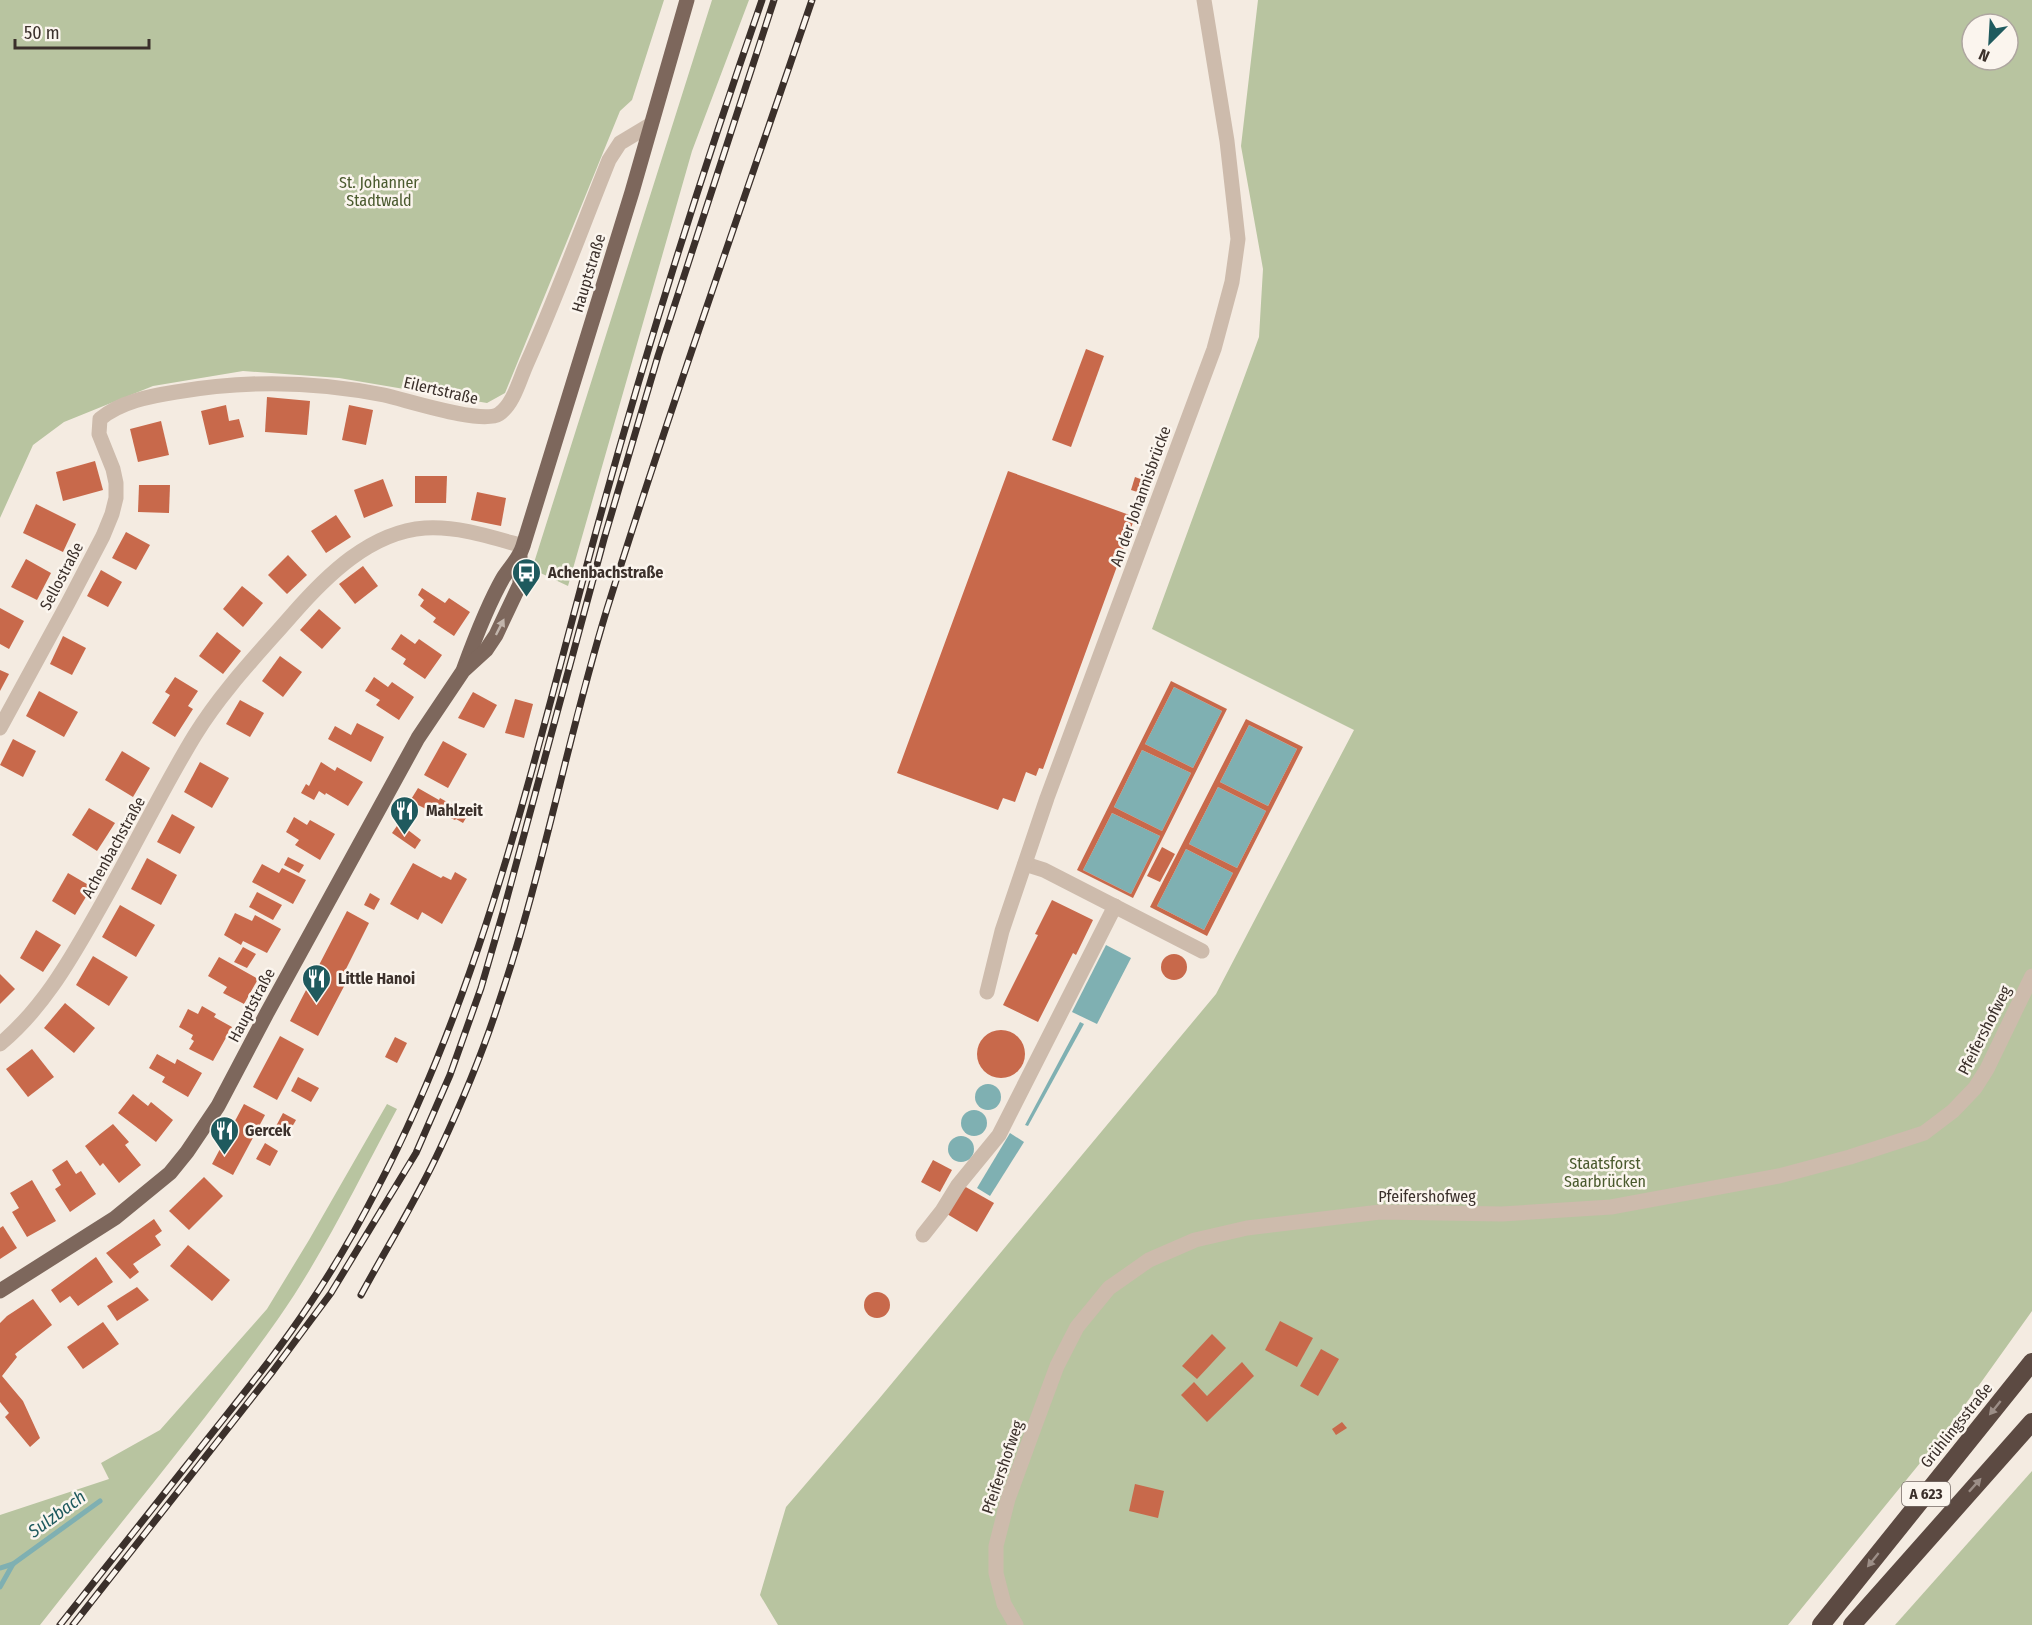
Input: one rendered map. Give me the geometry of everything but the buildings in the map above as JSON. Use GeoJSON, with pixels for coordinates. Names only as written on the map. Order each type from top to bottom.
{"type":"FeatureCollection","features":[{"type":"Feature","properties":{"kind":"highway","name":"Grühlingsstraße"},"geometry":{"type":"LineString","coordinates":[[1821,1625],[2032,1362]]}},
{"type":"Feature","properties":{"kind":"highway","name":"A 623"},"geometry":{"type":"LineString","coordinates":[[1852,1625],[2032,1422]]}},
{"type":"Feature","properties":{"kind":"main road","name":"Hauptstraße"},"geometry":{"type":"LineString","coordinates":[[0,1291],[115,1218],[170,1173],[187,1152],[218,1106],[418,738],[463,671],[473,643],[504,578],[521,551],[625,214],[687,0]]}},
{"type":"Feature","properties":{"kind":"street","name":"An der Johannisbrücke"},"geometry":{"type":"LineString","coordinates":[[987,992],[1002,931],[1051,787],[1214,349],[1232,282],[1238,239],[1227,141],[1204,0]]}},
{"type":"Feature","properties":{"kind":"street","name":"Eilertstraße"},"geometry":{"type":"LineString","coordinates":[[99,434],[100,419],[126,404],[160,394],[253,383],[344,388],[482,418],[498,414],[509,403],[541,332],[609,160],[620,143],[650,125]]}},
{"type":"Feature","properties":{"kind":"street","name":"Sellostraße"},"geometry":{"type":"LineString","coordinates":[[0,728],[93,555],[112,514],[116,498],[116,483],[99,434]]}},
{"type":"Feature","properties":{"kind":"street","name":"Achenbachstraße"},"geometry":{"type":"LineString","coordinates":[[0,1044],[30,1016],[69,962],[207,717],[243,671],[315,589],[348,561],[373,544],[424,528],[454,529],[488,536],[521,551]]}},
{"type":"Feature","properties":{"kind":"street"},"geometry":{"type":"LineString","coordinates":[[1025,864],[1044,870],[1202,951]]}},
{"type":"Feature","properties":{"kind":"street"},"geometry":{"type":"LineString","coordinates":[[970,1184],[999,1135],[1115,906]]}},
{"type":"Feature","properties":{"kind":"street","name":"Pfeifershofweg"},"geometry":{"type":"LineString","coordinates":[[1016,1625],[1004,1604],[996,1573],[996,1546],[1008,1499],[1030,1436],[1057,1366],[1077,1327],[1109,1288],[1149,1260],[1196,1240],[1247,1228],[1380,1212],[1502,1214],[1611,1207],[1779,1176],[1924,1133],[1953,1111],[1975,1088],[1987,1069],[2032,976]]}},
{"type":"Feature","properties":{"kind":"street"},"geometry":{"type":"LineString","coordinates":[[923,1235],[942,1211],[958,1185],[999,1135]]}},
{"type":"Feature","properties":{"kind":"green space","name":"St. Johanner Stadtwald"},"geometry":{"type":"Polygon","coordinates":[[[0,0],[664,0],[632,100],[620,111],[505,393],[487,403],[339,378],[243,371],[153,386],[64,422],[33,445],[0,518],[0,0]]]}},
{"type":"Feature","properties":{"kind":"green space"},"geometry":{"type":"Polygon","coordinates":[[[712,0],[749,0],[692,151],[568,586],[532,569],[712,0]]]}},
{"type":"Feature","properties":{"kind":"green space","name":"Staatsforst Saarbrücken"},"geometry":{"type":"Polygon","coordinates":[[[1258,0],[2032,0],[2032,1311],[1947,1430],[1788,1625],[778,1625],[760,1595],[786,1507],[1216,994],[1354,730],[1152,629],[1259,337],[1263,269],[1241,146],[1258,0]]]}},
{"type":"Feature","properties":{"kind":"green space"},"geometry":{"type":"Polygon","coordinates":[[[387,1104],[397,1109],[310,1269],[278,1319],[191,1436],[40,1625],[0,1625],[0,1515],[109,1479],[101,1463],[160,1430],[267,1309],[387,1104]]]}},
{"type":"Feature","properties":{"kind":"green space"},"geometry":{"type":"Polygon","coordinates":[[[2032,1471],[2032,1625],[1895,1625],[2032,1471]]]}},
{"type":"Feature","properties":{"kind":"water"},"geometry":{"type":"Polygon","coordinates":[[[1174,687],[1222,711],[1193,768],[1145,744],[1174,687]]]}},
{"type":"Feature","properties":{"kind":"water"},"geometry":{"type":"Polygon","coordinates":[[[1249,725],[1297,749],[1268,806],[1220,782],[1249,725]]]}},
{"type":"Feature","properties":{"kind":"water"},"geometry":{"type":"Polygon","coordinates":[[[1142,750],[1191,773],[1162,831],[1114,807],[1142,750]]]}},
{"type":"Feature","properties":{"kind":"water"},"geometry":{"type":"Polygon","coordinates":[[[1218,787],[1266,811],[1237,868],[1189,844],[1218,787]]]}},
{"type":"Feature","properties":{"kind":"water"},"geometry":{"type":"Polygon","coordinates":[[[1112,813],[1160,836],[1131,894],[1083,870],[1112,813]]]}},
{"type":"Feature","properties":{"kind":"water"},"geometry":{"type":"Polygon","coordinates":[[[1186,849],[1233,873],[1204,930],[1157,906],[1186,849]]]}},
{"type":"Feature","properties":{"kind":"water"},"geometry":{"type":"Polygon","coordinates":[[[1106,945],[1131,958],[1097,1024],[1072,1012],[1106,945]]]}},
{"type":"Feature","properties":{"kind":"water"},"geometry":{"type":"Polygon","coordinates":[[[1080,1022],[1084,1024],[1028,1126],[1025,1125],[1080,1022]]]}},
{"type":"Feature","properties":{"kind":"water"},"geometry":{"type":"Polygon","coordinates":[[[988,1084],[997,1088],[1001,1097],[997,1106],[988,1110],[979,1106],[975,1097],[979,1088],[988,1084]]]}},
{"type":"Feature","properties":{"kind":"water"},"geometry":{"type":"Polygon","coordinates":[[[974,1110],[983,1114],[987,1123],[983,1132],[974,1136],[965,1132],[961,1123],[965,1114],[974,1110]]]}},
{"type":"Feature","properties":{"kind":"water"},"geometry":{"type":"Polygon","coordinates":[[[1010,1133],[1024,1142],[990,1196],[977,1188],[1010,1133]]]}},
{"type":"Feature","properties":{"kind":"water"},"geometry":{"type":"Polygon","coordinates":[[[961,1136],[970,1140],[974,1149],[970,1158],[961,1162],[952,1158],[948,1149],[952,1140],[961,1136]]]}},
{"type":"Feature","properties":{"kind":"waterway","name":"Sulzbach"},"geometry":{"type":"LineString","coordinates":[[0,1568],[13,1564],[100,1501]]}},
{"type":"Feature","properties":{"kind":"waterway"},"geometry":{"type":"LineString","coordinates":[[0,1587],[13,1564]]}},
{"type":"Feature","properties":{"kind":"railway"},"geometry":{"type":"LineString","coordinates":[[60,1625],[296,1325],[353,1233],[414,1113],[446,1035],[501,876],[650,342],[762,0]]}},
{"type":"Feature","properties":{"kind":"railway"},"geometry":{"type":"LineString","coordinates":[[73,1625],[273,1371],[331,1293],[416,1153],[450,1075],[481,988],[504,909],[604,539],[658,356],[774,0]]}},
{"type":"Feature","properties":{"kind":"railway"},"geometry":{"type":"LineString","coordinates":[[361,1295],[431,1168],[464,1095],[493,1021],[529,904],[579,707],[607,609],[682,380],[812,0]]}},
{"type":"Feature","properties":{"kind":"place","name":"Achenbachstraße"},"geometry":{"type":"Point","coordinates":[527,598]}},
{"type":"Feature","properties":{"kind":"place","name":"Mahlzeit"},"geometry":{"type":"Point","coordinates":[405,836]}},
{"type":"Feature","properties":{"kind":"place","name":"Little Hanoi"},"geometry":{"type":"Point","coordinates":[317,1004]}},
{"type":"Feature","properties":{"kind":"place","name":"Gercek"},"geometry":{"type":"Point","coordinates":[224,1156]}}]}
